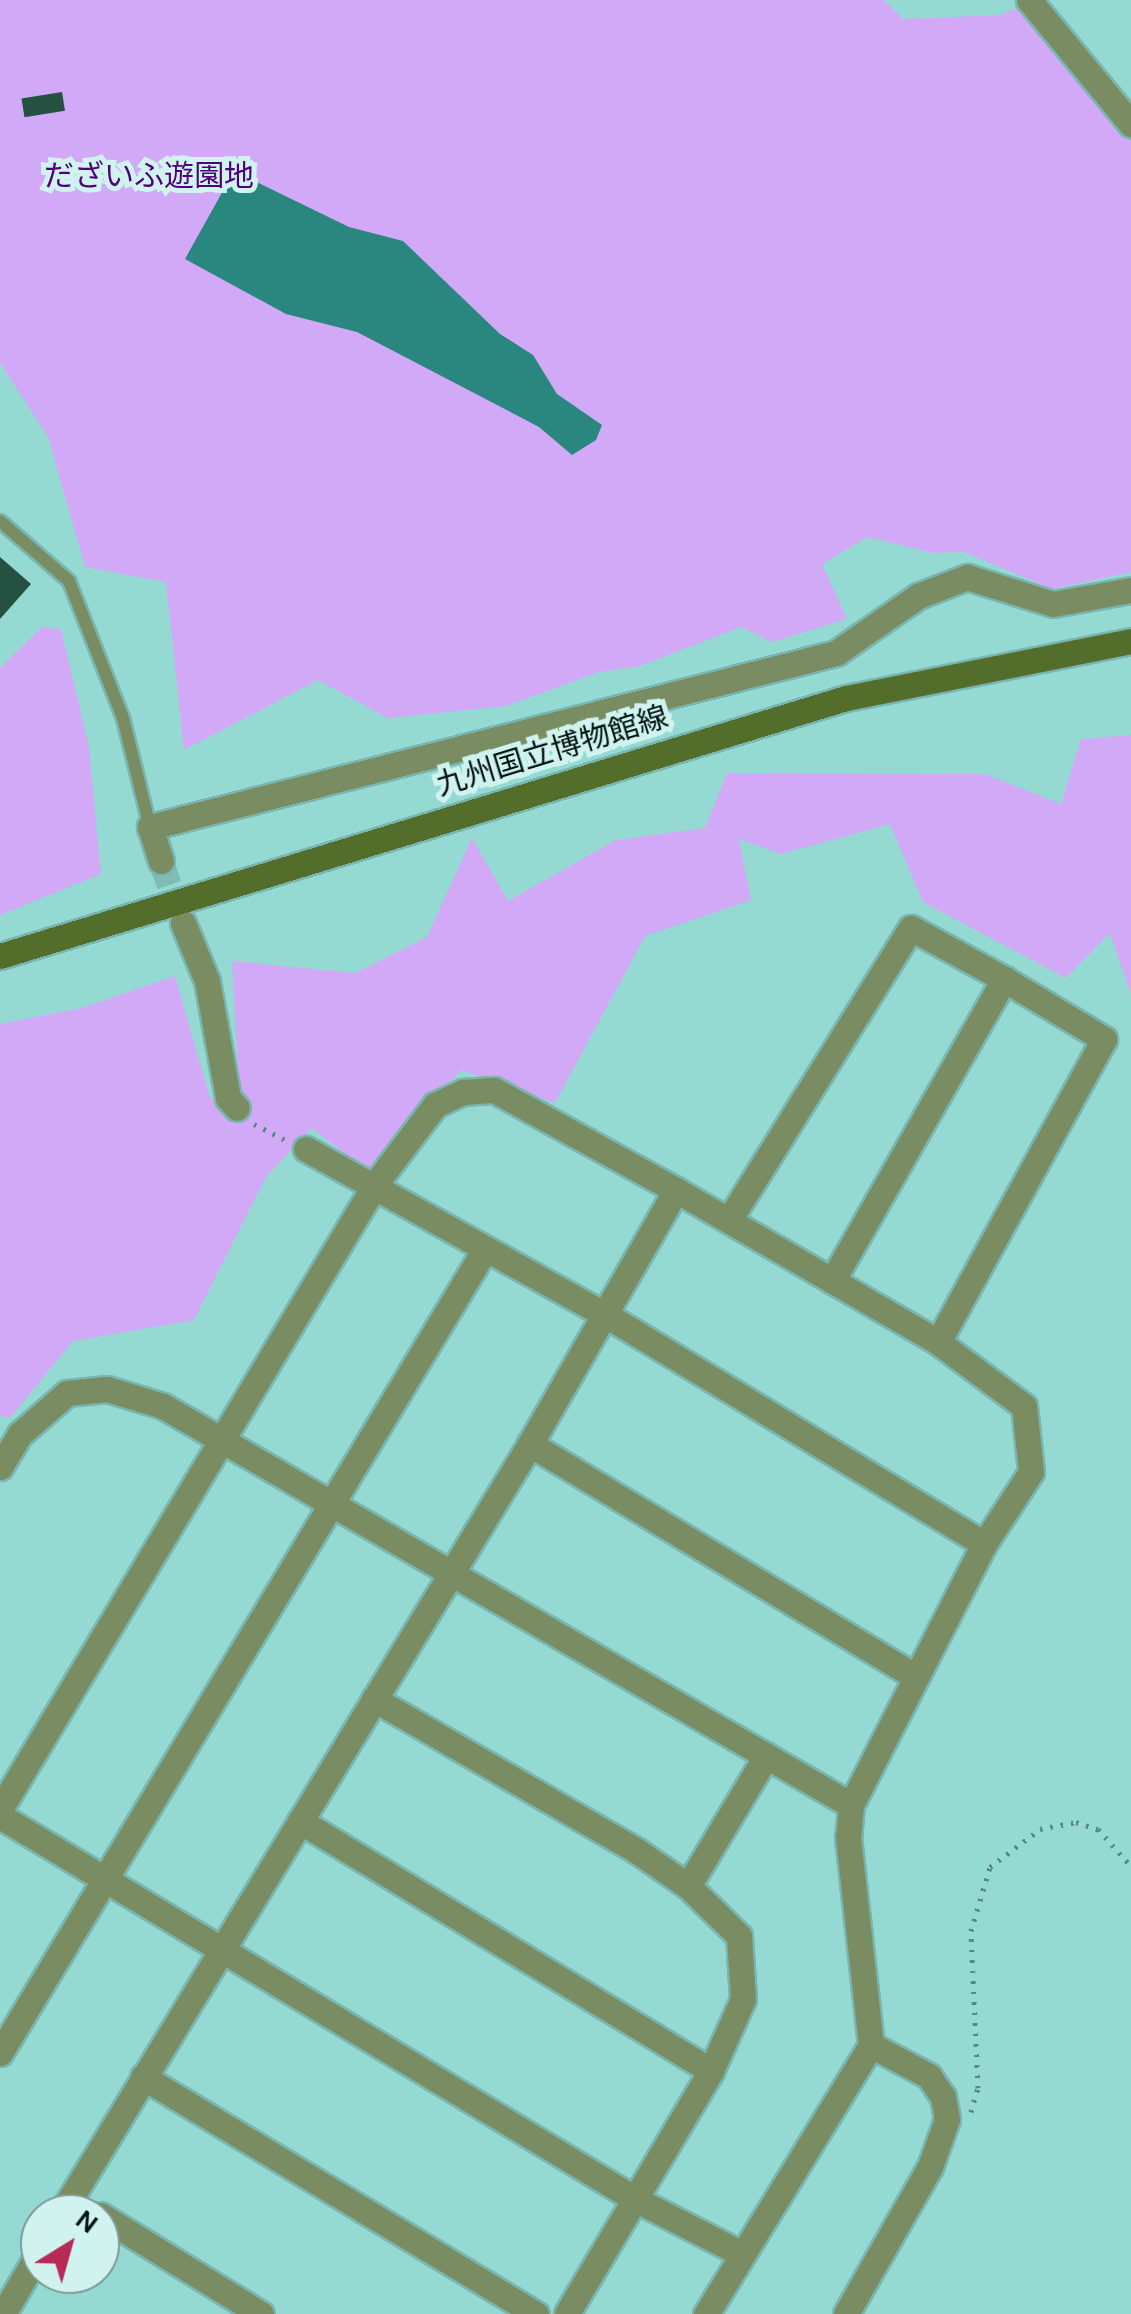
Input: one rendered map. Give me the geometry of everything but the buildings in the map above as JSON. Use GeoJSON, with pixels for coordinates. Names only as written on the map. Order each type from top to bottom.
{"type":"FeatureCollection","features":[{"type":"Feature","properties":{"kind":"main road","name":"九州国立博物館線"},"geometry":{"type":"LineString","coordinates":[[0,956],[846,698],[1131,641]]}},
{"type":"Feature","properties":{"kind":"street"},"geometry":{"type":"LineString","coordinates":[[1029,0],[1131,124]]}},
{"type":"Feature","properties":{"kind":"street"},"geometry":{"type":"LineString","coordinates":[[162,861],[150,827],[836,653],[918,596],[967,577],[1052,604],[1131,590]]}},
{"type":"Feature","properties":{"kind":"street"},"geometry":{"type":"LineString","coordinates":[[183,923],[207,981],[228,1098],[238,1108]]}},
{"type":"Feature","properties":{"kind":"street"},"geometry":{"type":"LineString","coordinates":[[728,1220],[910,928],[1004,979],[1104,1039],[938,1342]]}},
{"type":"Feature","properties":{"kind":"street"},"geometry":{"type":"LineString","coordinates":[[832,1280],[1004,979]]}},
{"type":"Feature","properties":{"kind":"street"},"geometry":{"type":"LineString","coordinates":[[706,2314],[871,2045],[848,1837],[852,1805],[984,1544],[1031,1472],[1024,1406],[938,1342],[676,1190],[494,1090],[463,1092],[435,1104],[376,1183],[0,1812],[222,1951],[635,2198],[742,2254]]}},
{"type":"Feature","properties":{"kind":"street"},"geometry":{"type":"LineString","coordinates":[[306,1150],[376,1183],[484,1251],[606,1315],[984,1544]]}},
{"type":"Feature","properties":{"kind":"street"},"geometry":{"type":"LineString","coordinates":[[73,2194],[530,1444],[676,1190]]}},
{"type":"Feature","properties":{"kind":"street"},"geometry":{"type":"LineString","coordinates":[[0,2053],[484,1251]]}},
{"type":"Feature","properties":{"kind":"street"},"geometry":{"type":"LineString","coordinates":[[0,1467],[20,1434],[67,1393],[107,1389],[163,1406],[852,1805]]}},
{"type":"Feature","properties":{"kind":"street"},"geometry":{"type":"LineString","coordinates":[[530,1444],[915,1676]]}},
{"type":"Feature","properties":{"kind":"street"},"geometry":{"type":"LineString","coordinates":[[374,1699],[688,1886],[739,1936],[742,1999],[711,2071],[567,2314]]}},
{"type":"Feature","properties":{"kind":"street"},"geometry":{"type":"LineString","coordinates":[[688,1886],[766,1756]]}},
{"type":"Feature","properties":{"kind":"street"},"geometry":{"type":"LineString","coordinates":[[300,1821],[711,2071]]}},
{"type":"Feature","properties":{"kind":"street"},"geometry":{"type":"LineString","coordinates":[[846,2314],[930,2167],[947,2120],[943,2097],[929,2076],[871,2045]]}},
{"type":"Feature","properties":{"kind":"street"},"geometry":{"type":"LineString","coordinates":[[143,2077],[536,2314]]}},
{"type":"Feature","properties":{"kind":"street"},"geometry":{"type":"LineString","coordinates":[[120,2228],[261,2314]]}},
{"type":"Feature","properties":{"kind":"street"},"geometry":{"type":"LineString","coordinates":[[3,2314],[20,2285]]}},
{"type":"Feature","properties":{"kind":"lane"},"geometry":{"type":"LineString","coordinates":[[0,521],[69,581],[123,718],[150,827]]}},
{"type":"Feature","properties":{"kind":"path"},"geometry":{"type":"LineString","coordinates":[[238,1108],[249,1122],[306,1150]]}},
{"type":"Feature","properties":{"kind":"path"},"geometry":{"type":"LineString","coordinates":[[962,2129],[978,2088],[971,1931],[990,1867],[1040,1829],[1076,1822],[1098,1829],[1131,1866]]}},
{"type":"Feature","properties":{"kind":"green space","name":"だざいふ遊園地"},"geometry":{"type":"Polygon","coordinates":[[[0,0],[884,0],[903,19],[1000,15],[1026,4],[1131,133],[1131,572],[1052,589],[964,552],[933,553],[868,537],[822,564],[847,619],[772,642],[741,627],[640,666],[599,672],[506,706],[388,718],[318,680],[184,750],[166,582],[85,567],[48,437],[0,363],[0,0]]]}},
{"type":"Feature","properties":{"kind":"green space"},"geometry":{"type":"Polygon","coordinates":[[[42,627],[61,629],[89,747],[101,874],[0,915],[0,668],[42,627]]]}},
{"type":"Feature","properties":{"kind":"green space"},"geometry":{"type":"Polygon","coordinates":[[[1131,735],[1131,994],[1110,933],[1066,978],[923,902],[890,824],[781,854],[739,839],[751,900],[645,936],[555,1103],[461,1070],[368,1172],[312,1128],[266,1177],[194,1320],[73,1341],[10,1418],[0,1416],[0,1024],[82,1008],[175,976],[210,1098],[240,1111],[232,961],[356,973],[427,937],[472,838],[508,901],[616,840],[705,828],[727,773],[985,774],[1061,804],[1081,739],[1131,735]]]}},
{"type":"Feature","properties":{"kind":"water"},"geometry":{"type":"Polygon","coordinates":[[[234,171],[349,227],[403,241],[500,334],[533,355],[557,394],[602,425],[596,440],[572,455],[539,427],[357,332],[286,314],[185,259],[234,171]]]}},
{"type":"Feature","properties":{"kind":"tunnel"},"geometry":{"type":"LineString","coordinates":[[161,861],[183,923]]}}]}
